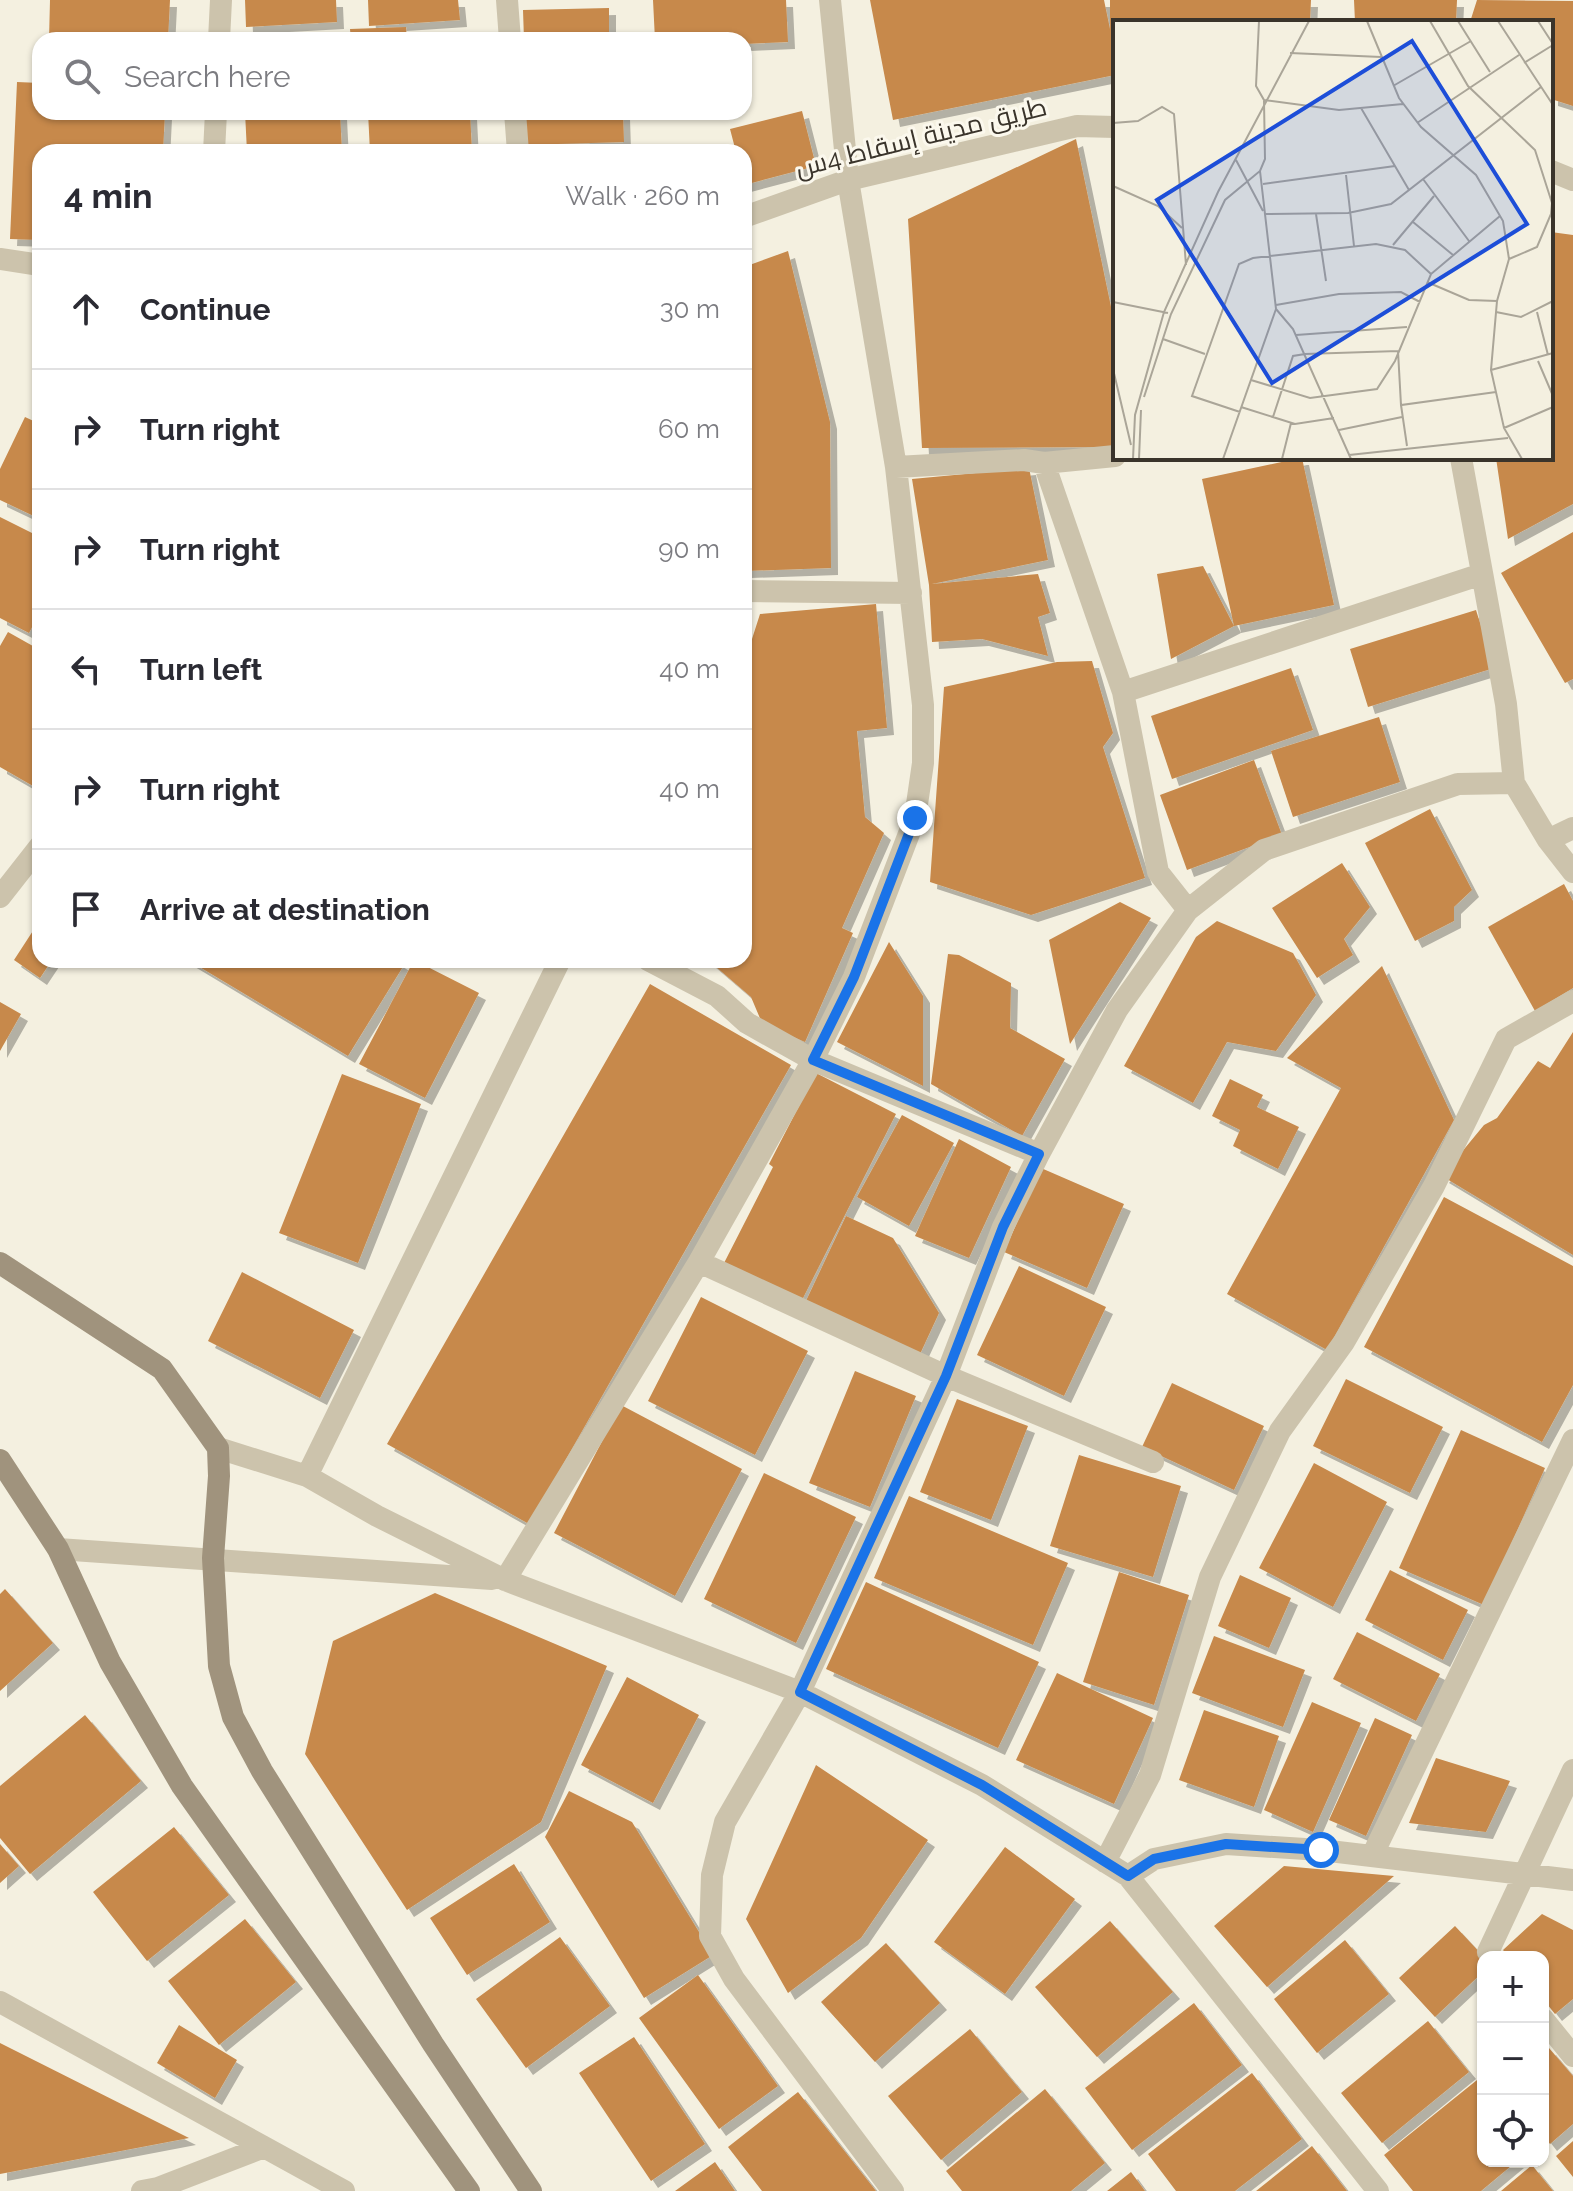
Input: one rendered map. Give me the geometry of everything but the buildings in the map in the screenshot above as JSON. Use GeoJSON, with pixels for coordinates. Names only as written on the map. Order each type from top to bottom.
{"type":"FeatureCollection","features":[{"type":"Feature","properties":{"kind":"main road"},"geometry":{"type":"LineString","coordinates":[[0,1263],[162,1369],[218,1448],[213,1558],[219,1666],[233,1717],[262,1771],[424,2031],[531,2191]]}},
{"type":"Feature","properties":{"kind":"main road"},"geometry":{"type":"LineString","coordinates":[[0,1460],[58,1549],[110,1662],[182,1786],[469,2191]]}},
{"type":"Feature","properties":{"kind":"street"},"geometry":{"type":"LineString","coordinates":[[219,32],[221,0]]}},
{"type":"Feature","properties":{"kind":"street"},"geometry":{"type":"LineString","coordinates":[[507,0],[509,32]]}},
{"type":"Feature","properties":{"kind":"street"},"geometry":{"type":"LineString","coordinates":[[505,1580],[699,1262],[813,1060],[854,977],[915,818],[923,763],[923,705],[896,467],[848,180],[830,0]]}},
{"type":"Feature","properties":{"kind":"street"},"geometry":{"type":"LineString","coordinates":[[214,144],[216,120]]}},
{"type":"Feature","properties":{"kind":"street"},"geometry":{"type":"LineString","coordinates":[[516,120],[517,144]]}},
{"type":"Feature","properties":{"kind":"street","name":"طريق مدينة إسقاط 4س"},"geometry":{"type":"LineString","coordinates":[[752,214],[848,180],[1077,126],[1113,127]]}},
{"type":"Feature","properties":{"kind":"street"},"geometry":{"type":"LineString","coordinates":[[1553,172],[1573,180]]}},
{"type":"Feature","properties":{"kind":"street"},"geometry":{"type":"LineString","coordinates":[[0,259],[32,264]]}},
{"type":"Feature","properties":{"kind":"street"},"geometry":{"type":"LineString","coordinates":[[896,467],[1024,460],[1044,463],[1113,456]]}},
{"type":"Feature","properties":{"kind":"street"},"geometry":{"type":"LineString","coordinates":[[1461,460],[1506,704],[1514,783],[1548,840],[1573,872]]}},
{"type":"Feature","properties":{"kind":"street"},"geometry":{"type":"LineString","coordinates":[[1044,463],[1123,692],[1158,872],[1188,910]]}},
{"type":"Feature","properties":{"kind":"street"},"geometry":{"type":"LineString","coordinates":[[1123,692],[1482,574]]}},
{"type":"Feature","properties":{"kind":"street"},"geometry":{"type":"LineString","coordinates":[[752,591],[911,593]]}},
{"type":"Feature","properties":{"kind":"street"},"geometry":{"type":"LineString","coordinates":[[893,2191],[734,1979],[710,1936],[712,1875],[725,1822],[800,1692],[946,1376],[1003,1227],[1039,1154],[1117,1010],[1188,910],[1264,850],[1458,784],[1514,783]]}},
{"type":"Feature","properties":{"kind":"street"},"geometry":{"type":"LineString","coordinates":[[1548,840],[1573,828]]}},
{"type":"Feature","properties":{"kind":"street"},"geometry":{"type":"LineString","coordinates":[[0,897],[32,856]]}},
{"type":"Feature","properties":{"kind":"street"},"geometry":{"type":"LineString","coordinates":[[307,1476],[556,968]]}},
{"type":"Feature","properties":{"kind":"street"},"geometry":{"type":"LineString","coordinates":[[663,968],[717,996],[747,1023],[813,1060],[1039,1154]]}},
{"type":"Feature","properties":{"kind":"street"},"geometry":{"type":"LineString","coordinates":[[1105,1862],[1150,1775],[1210,1577],[1280,1431],[1352,1329],[1434,1186],[1506,1039],[1573,1001]]}},
{"type":"Feature","properties":{"kind":"street"},"geometry":{"type":"LineString","coordinates":[[699,1262],[946,1376],[1153,1462]]}},
{"type":"Feature","properties":{"kind":"street"},"geometry":{"type":"LineString","coordinates":[[1372,1856],[1573,1440]]}},
{"type":"Feature","properties":{"kind":"street"},"geometry":{"type":"LineString","coordinates":[[218,1448],[307,1476],[377,1516],[505,1580],[800,1692],[982,1785],[1128,1876],[1378,2191]]}},
{"type":"Feature","properties":{"kind":"street"},"geometry":{"type":"LineString","coordinates":[[58,1549],[505,1580]]}},
{"type":"Feature","properties":{"kind":"street"},"geometry":{"type":"LineString","coordinates":[[1488,1951],[1573,1770]]}},
{"type":"Feature","properties":{"kind":"street"},"geometry":{"type":"LineString","coordinates":[[1128,1876],[1154,1859],[1226,1844],[1372,1856],[1573,1880]]}},
{"type":"Feature","properties":{"kind":"street"},"geometry":{"type":"LineString","coordinates":[[0,2002],[344,2191]]}},
{"type":"Feature","properties":{"kind":"street"},"geometry":{"type":"LineString","coordinates":[[1546,2023],[1573,2056]]}},
{"type":"Feature","properties":{"kind":"street"},"geometry":{"type":"LineString","coordinates":[[142,2191],[158,2188],[264,2147]]}},
{"type":"Feature","properties":{"kind":"route"},"geometry":{"type":"LineString","coordinates":[[915,818],[854,977],[813,1060],[1039,1154],[1003,1227],[946,1376],[800,1692],[982,1785],[1128,1876],[1154,1859],[1226,1844],[1321,1850]]}}]}
